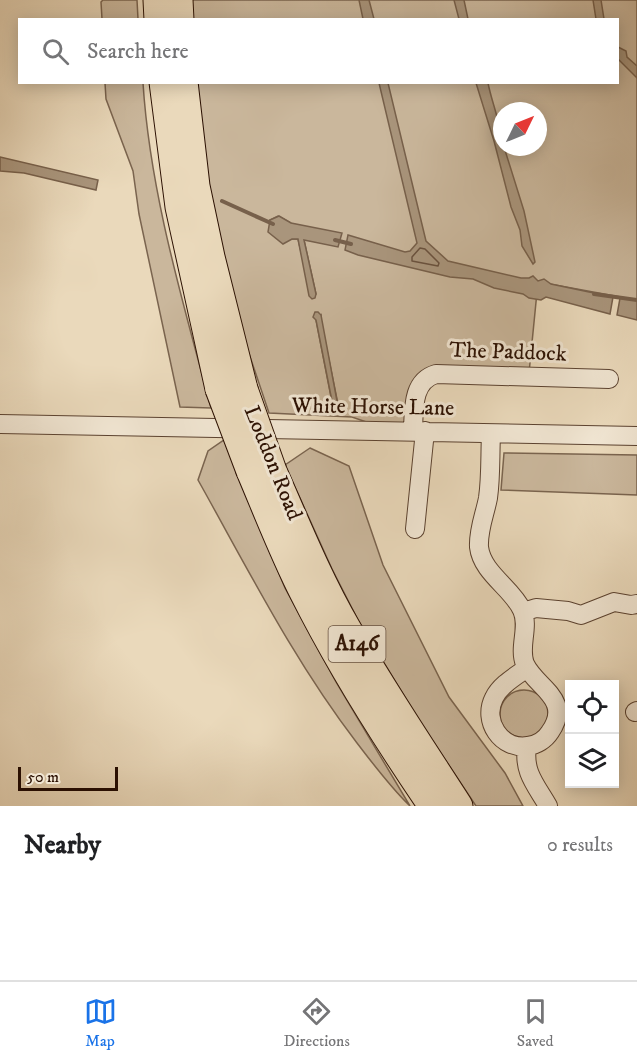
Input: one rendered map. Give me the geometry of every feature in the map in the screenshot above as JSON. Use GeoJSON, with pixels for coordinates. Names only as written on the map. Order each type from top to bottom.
{"type":"FeatureCollection","features":[{"type":"Feature","properties":{"kind":"highway","name":"Loddon Road"},"geometry":{"type":"LineString","coordinates":[[163,84],[179,207],[193,278],[302,591],[331,645],[393,748],[432,806]]}},
{"type":"Feature","properties":{"kind":"highway","name":"Loddon Road"},"geometry":{"type":"LineString","coordinates":[[184,84],[196,186],[211,257],[231,389]]}},
{"type":"Feature","properties":{"kind":"highway","name":"Loddon Road"},"geometry":{"type":"LineString","coordinates":[[261,471],[320,574],[346,627],[459,806]]}},
{"type":"Feature","properties":{"kind":"street","name":"The Paddock"},"geometry":{"type":"LineString","coordinates":[[419,431],[417,390],[428,376],[436,374],[609,379]]}},
{"type":"Feature","properties":{"kind":"street","name":"White Horse Lane"},"geometry":{"type":"LineString","coordinates":[[0,424],[637,436]]}},
{"type":"Feature","properties":{"kind":"street"},"geometry":{"type":"LineString","coordinates":[[415,529],[419,431]]}},
{"type":"Feature","properties":{"kind":"street"},"geometry":{"type":"LineString","coordinates":[[491,434],[488,497],[479,547],[482,558],[516,599],[526,619],[523,658],[527,668],[563,709],[547,736],[527,747],[512,745],[499,736],[494,730],[490,715],[493,699],[497,693],[527,668]]}},
{"type":"Feature","properties":{"kind":"street"},"geometry":{"type":"LineString","coordinates":[[523,612],[536,608],[567,611],[581,615],[614,602],[637,604]]}},
{"type":"Feature","properties":{"kind":"street"},"geometry":{"type":"LineString","coordinates":[[527,747],[526,769],[548,806]]}},
{"type":"Feature","properties":{"kind":"shaded area"},"geometry":{"type":"Polygon","coordinates":[[[103,0],[137,0],[138,18],[102,18],[101,2],[103,0]]]}},
{"type":"Feature","properties":{"kind":"shaded area"},"geometry":{"type":"Polygon","coordinates":[[[189,0],[637,0],[637,300],[538,282],[529,373],[431,370],[411,424],[375,425],[352,417],[269,413],[234,309],[205,179],[197,84],[619,84],[619,18],[191,18],[189,0]],[[278,216],[270,220],[292,239],[298,239],[311,295],[316,294],[304,240],[291,223],[278,216]],[[321,315],[316,320],[332,402],[330,404],[338,404],[321,315]]]}},
{"type":"Feature","properties":{"kind":"shaded area"},"geometry":{"type":"Polygon","coordinates":[[[105,84],[143,84],[160,206],[211,408],[180,407],[139,214],[133,171],[106,99],[105,84]]]}},
{"type":"Feature","properties":{"kind":"shaded area"},"geometry":{"type":"Polygon","coordinates":[[[224,440],[285,588],[336,682],[410,806],[389,784],[334,712],[292,648],[198,480],[208,451],[224,440]]]}},
{"type":"Feature","properties":{"kind":"shaded area"},"geometry":{"type":"Polygon","coordinates":[[[310,448],[349,466],[383,565],[449,697],[505,773],[523,806],[476,806],[420,722],[359,622],[332,569],[285,465],[310,448]]]}},
{"type":"Feature","properties":{"kind":"shaded area"},"geometry":{"type":"Polygon","coordinates":[[[504,453],[637,455],[637,495],[501,490],[504,453]]]}},
{"type":"Feature","properties":{"kind":"shaded area"},"geometry":{"type":"Polygon","coordinates":[[[524,690],[541,697],[548,714],[541,731],[524,738],[507,731],[500,714],[507,697],[524,690]]]}},
{"type":"Feature","properties":{"kind":"water"},"geometry":{"type":"Polygon","coordinates":[[[359,0],[369,0],[374,18],[363,18],[359,0]]]}},
{"type":"Feature","properties":{"kind":"water"},"geometry":{"type":"Polygon","coordinates":[[[454,0],[464,0],[468,18],[459,18],[454,0]]]}},
{"type":"Feature","properties":{"kind":"water"},"geometry":{"type":"Polygon","coordinates":[[[593,0],[601,0],[604,18],[596,18],[593,0]]]}},
{"type":"Feature","properties":{"kind":"water"},"geometry":{"type":"Polygon","coordinates":[[[619,48],[626,51],[627,57],[637,66],[637,78],[619,60],[619,48]]]}},
{"type":"Feature","properties":{"kind":"water"},"geometry":{"type":"Polygon","coordinates":[[[379,84],[388,84],[426,241],[448,261],[521,278],[533,276],[538,281],[544,279],[551,284],[613,297],[610,314],[546,297],[541,300],[529,298],[523,294],[494,288],[473,279],[450,277],[345,250],[348,235],[405,252],[410,251],[417,243],[379,84]]]}},
{"type":"Feature","properties":{"kind":"water"},"geometry":{"type":"Polygon","coordinates":[[[476,84],[488,84],[493,102],[493,138],[476,84]]]}},
{"type":"Feature","properties":{"kind":"water"},"geometry":{"type":"Polygon","coordinates":[[[498,156],[507,156],[524,211],[535,262],[533,264],[522,246],[520,230],[511,207],[498,156]]]}},
{"type":"Feature","properties":{"kind":"water"},"geometry":{"type":"Polygon","coordinates":[[[0,157],[98,180],[96,190],[24,173],[0,171],[0,157]]]}},
{"type":"Feature","properties":{"kind":"water"},"geometry":{"type":"Polygon","coordinates":[[[279,216],[291,223],[342,233],[338,247],[304,240],[315,298],[312,299],[309,296],[298,239],[292,239],[283,244],[268,232],[270,220],[279,216]]]}},
{"type":"Feature","properties":{"kind":"water"},"geometry":{"type":"Polygon","coordinates":[[[620,298],[637,300],[637,320],[617,315],[620,298]]]}},
{"type":"Feature","properties":{"kind":"water"},"geometry":{"type":"Polygon","coordinates":[[[315,312],[321,315],[339,404],[330,405],[329,402],[332,401],[316,320],[313,317],[315,312]]]}},
{"type":"Feature","properties":{"kind":"waterway"},"geometry":{"type":"LineString","coordinates":[[222,201],[273,224]]}},
{"type":"Feature","properties":{"kind":"waterway"},"geometry":{"type":"LineString","coordinates":[[335,240],[351,244]]}},
{"type":"Feature","properties":{"kind":"waterway"},"geometry":{"type":"LineString","coordinates":[[594,294],[637,300]]}}]}
